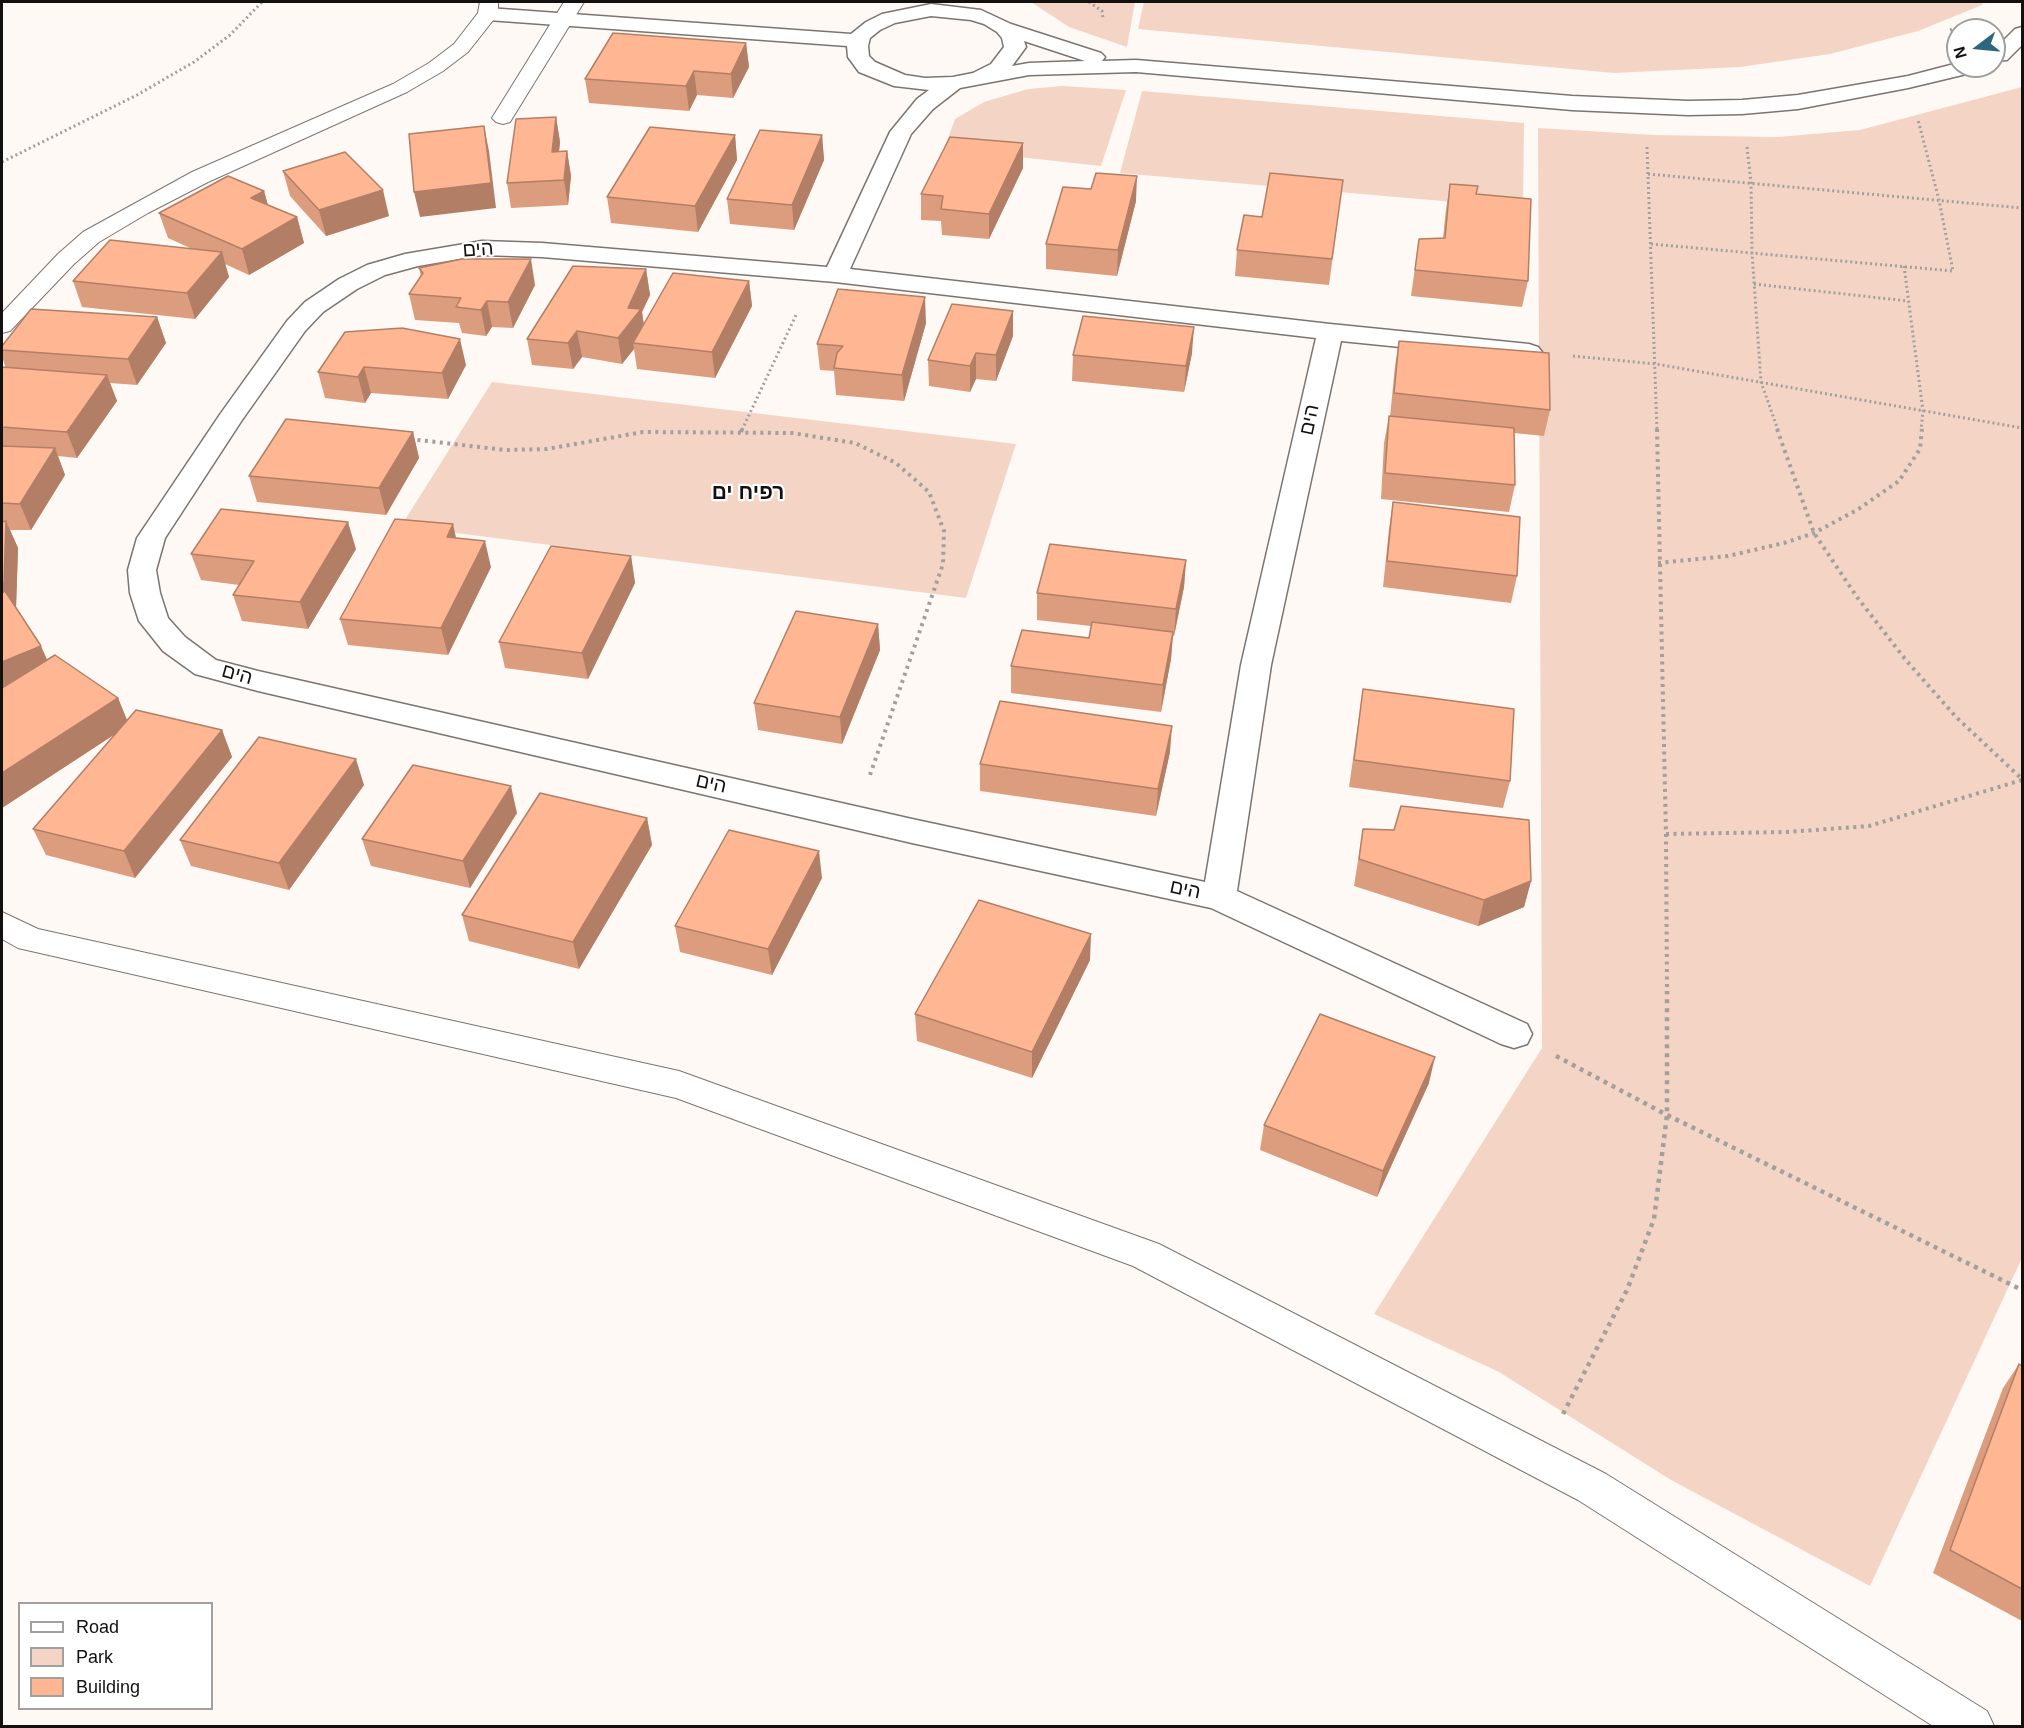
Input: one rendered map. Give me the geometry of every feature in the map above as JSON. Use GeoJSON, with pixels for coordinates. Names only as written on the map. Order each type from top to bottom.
{"type":"FeatureCollection","features":[{"type":"Feature","properties":{"kind":"street"},"geometry":{"type":"LineString","coordinates":[[909,13],[931,2]]}},
{"type":"Feature","properties":{"kind":"street"},"geometry":{"type":"LineString","coordinates":[[488,8],[568,10],[859,41]]}},
{"type":"Feature","properties":{"kind":"street"},"geometry":{"type":"LineString","coordinates":[[1136,66],[1074,51],[992,16],[954,11],[909,13],[889,18],[861,35],[856,46],[859,57],[867,67],[883,75],[925,84],[954,83],[1029,69],[1136,66],[1645,108],[1742,107],[1798,102],[1946,72]]}},
{"type":"Feature","properties":{"kind":"street"},"geometry":{"type":"LineString","coordinates":[[979,78],[999,69],[1015,47],[1012,37],[992,16]]}},
{"type":"Feature","properties":{"kind":"street"},"geometry":{"type":"LineString","coordinates":[[2006,48],[2022,33]]}},
{"type":"Feature","properties":{"kind":"street"},"geometry":{"type":"LineString","coordinates":[[2006,56],[2022,53]]}},
{"type":"Feature","properties":{"kind":"street"},"geometry":{"type":"LineString","coordinates":[[883,75],[897,102],[901,132]]}},
{"type":"Feature","properties":{"kind":"street"},"geometry":{"type":"LineString","coordinates":[[825,274],[901,132],[925,104],[954,83]]}},
{"type":"Feature","properties":{"kind":"street","name":"הים"},"geometry":{"type":"LineString","coordinates":[[1514,1034],[1219,897],[855,818],[258,681],[206,667],[174,644],[154,621],[145,593],[142,570],[152,538],[230,419],[296,326],[314,307],[348,284],[376,270],[414,259],[482,248],[542,250],[825,274],[1330,332],[1529,352]]}},
{"type":"Feature","properties":{"kind":"street","name":"הים"},"geometry":{"type":"LineString","coordinates":[[1219,897],[1256,665],[1330,332]]}},
{"type":"Feature","properties":{"kind":"lane"},"geometry":{"type":"LineString","coordinates":[[2,326],[66,259],[92,237],[140,208],[200,177],[400,88],[436,67],[461,48],[488,8]]}},
{"type":"Feature","properties":{"kind":"lane"},"geometry":{"type":"LineString","coordinates":[[503,118],[568,10]]}},
{"type":"Feature","properties":{"kind":"lane"},"geometry":{"type":"LineString","coordinates":[[2,924],[30,939],[679,1085],[1146,1255],[1592,1487],[1972,1726]]}},
{"type":"Feature","properties":{"kind":"path"},"geometry":{"type":"LineString","coordinates":[[2,162],[137,95],[194,62],[230,35],[262,2]]}},
{"type":"Feature","properties":{"kind":"path"},"geometry":{"type":"LineString","coordinates":[[1650,244],[1953,271],[1939,200],[1908,81]]}},
{"type":"Feature","properties":{"kind":"path"},"geometry":{"type":"LineString","coordinates":[[1666,834],[1787,832],[1869,826],[2022,780],[1956,717],[1905,659],[1857,597],[1814,533],[1761,382],[1752,253],[1751,183],[1742,107]]}},
{"type":"Feature","properties":{"kind":"path"},"geometry":{"type":"LineString","coordinates":[[1539,1460],[1627,1290],[1654,1219],[1667,1115],[1666,834],[1658,563],[1656,364],[1645,108]]}},
{"type":"Feature","properties":{"kind":"path"},"geometry":{"type":"LineString","coordinates":[[1648,174],[2022,208]]}},
{"type":"Feature","properties":{"kind":"path"},"geometry":{"type":"LineString","coordinates":[[1658,563],[1728,556],[1784,543],[1814,533],[1857,510],[1899,481],[1920,449],[1923,411],[1904,267]]}},
{"type":"Feature","properties":{"kind":"path"},"geometry":{"type":"LineString","coordinates":[[741,432],[825,274]]}},
{"type":"Feature","properties":{"kind":"path"},"geometry":{"type":"LineString","coordinates":[[1754,284],[1908,301]]}},
{"type":"Feature","properties":{"kind":"path"},"geometry":{"type":"LineString","coordinates":[[1529,352],[1656,364],[2022,428]]}},
{"type":"Feature","properties":{"kind":"path"},"geometry":{"type":"LineString","coordinates":[[402,438],[505,450],[547,449],[643,432],[792,433],[855,443],[896,463],[929,492],[944,531],[943,564],[855,818]]}},
{"type":"Feature","properties":{"kind":"path"},"geometry":{"type":"LineString","coordinates":[[1514,1034],[1667,1115],[2022,1290]]}},
{"type":"Feature","properties":{"kind":"green space"},"geometry":{"type":"Polygon","coordinates":[[[1031,2],[1135,2],[1127,47],[1069,27],[1031,2]]]}},
{"type":"Feature","properties":{"kind":"green space"},"geometry":{"type":"Polygon","coordinates":[[[1144,2],[1983,2],[1982,5],[1918,31],[1830,54],[1740,67],[1614,73],[1138,29],[1144,2]]]}},
{"type":"Feature","properties":{"kind":"green space"},"geometry":{"type":"Polygon","coordinates":[[[1062,86],[1126,90],[1101,166],[944,149],[955,119],[984,102],[1028,89],[1062,86]]]}},
{"type":"Feature","properties":{"kind":"green space"},"geometry":{"type":"Polygon","coordinates":[[[2022,87],[2022,1258],[1870,1586],[1671,1480],[1499,1372],[1374,1314],[1542,1048],[1538,128],[1653,135],[1778,137],[1860,130],[2022,87]]]}},
{"type":"Feature","properties":{"kind":"green space"},"geometry":{"type":"Polygon","coordinates":[[[1142,91],[1524,123],[1523,208],[1120,173],[1142,91]]]}},
{"type":"Feature","properties":{"kind":"green space"},"geometry":{"type":"Polygon","coordinates":[[[492,382],[1016,444],[966,598],[401,526],[492,382]]]}},
{"type":"Feature","properties":{"kind":"building"},"geometry":{"type":"Polygon","coordinates":[[[613,33],[746,43],[731,74],[694,71],[686,86],[585,79],[613,33]]]}},
{"type":"Feature","properties":{"kind":"building"},"geometry":{"type":"Polygon","coordinates":[[[556,117],[552,152],[567,151],[564,180],[507,183],[516,119],[556,117]]]}},
{"type":"Feature","properties":{"kind":"building"},"geometry":{"type":"Polygon","coordinates":[[[484,126],[491,183],[414,192],[409,134],[484,126]]]}},
{"type":"Feature","properties":{"kind":"building"},"geometry":{"type":"Polygon","coordinates":[[[650,127],[735,135],[695,206],[607,197],[650,127]]]}},
{"type":"Feature","properties":{"kind":"building"},"geometry":{"type":"Polygon","coordinates":[[[760,130],[822,135],[792,205],[727,199],[760,130]]]}},
{"type":"Feature","properties":{"kind":"building"},"geometry":{"type":"Polygon","coordinates":[[[950,137],[1023,143],[989,214],[941,209],[943,196],[921,194],[950,137]]]}},
{"type":"Feature","properties":{"kind":"building"},"geometry":{"type":"Polygon","coordinates":[[[345,152],[383,190],[319,210],[283,171],[345,152]]]}},
{"type":"Feature","properties":{"kind":"building"},"geometry":{"type":"Polygon","coordinates":[[[1096,173],[1137,176],[1118,250],[1046,244],[1063,187],[1091,189],[1096,173]]]}},
{"type":"Feature","properties":{"kind":"building"},"geometry":{"type":"Polygon","coordinates":[[[1270,173],[1343,180],[1332,259],[1237,250],[1244,215],[1262,217],[1270,173]]]}},
{"type":"Feature","properties":{"kind":"building"},"geometry":{"type":"Polygon","coordinates":[[[228,176],[264,191],[251,198],[297,217],[242,249],[159,213],[228,176]]]}},
{"type":"Feature","properties":{"kind":"building"},"geometry":{"type":"Polygon","coordinates":[[[1450,184],[1478,186],[1476,194],[1531,199],[1528,281],[1415,270],[1419,239],[1445,238],[1450,184]]]}},
{"type":"Feature","properties":{"kind":"building"},"geometry":{"type":"Polygon","coordinates":[[[110,240],[222,252],[187,293],[73,281],[110,240]]]}},
{"type":"Feature","properties":{"kind":"building"},"geometry":{"type":"Polygon","coordinates":[[[462,259],[531,259],[508,302],[487,301],[481,310],[456,307],[461,298],[409,294],[423,273],[419,268],[462,259]]]}},
{"type":"Feature","properties":{"kind":"building"},"geometry":{"type":"Polygon","coordinates":[[[573,266],[646,269],[628,308],[641,309],[618,338],[577,331],[568,343],[527,339],[573,266]]]}},
{"type":"Feature","properties":{"kind":"building"},"geometry":{"type":"Polygon","coordinates":[[[673,273],[749,281],[712,352],[633,343],[673,273]]]}},
{"type":"Feature","properties":{"kind":"building"},"geometry":{"type":"Polygon","coordinates":[[[838,289],[925,297],[902,375],[834,368],[837,353],[843,346],[817,344],[838,289]]]}},
{"type":"Feature","properties":{"kind":"building"},"geometry":{"type":"Polygon","coordinates":[[[952,304],[1013,311],[996,355],[976,353],[970,366],[928,360],[952,304]]]}},
{"type":"Feature","properties":{"kind":"building"},"geometry":{"type":"Polygon","coordinates":[[[31,309],[157,317],[128,359],[2,350],[2,346],[31,309]]]}},
{"type":"Feature","properties":{"kind":"building"},"geometry":{"type":"Polygon","coordinates":[[[1083,316],[1194,327],[1186,366],[1073,355],[1083,316]]]}},
{"type":"Feature","properties":{"kind":"building"},"geometry":{"type":"Polygon","coordinates":[[[402,328],[460,339],[442,373],[364,367],[358,377],[318,372],[345,332],[402,328]]]}},
{"type":"Feature","properties":{"kind":"building"},"geometry":{"type":"Polygon","coordinates":[[[1399,341],[1549,353],[1550,410],[1394,393],[1399,341]]]}},
{"type":"Feature","properties":{"kind":"building"},"geometry":{"type":"Polygon","coordinates":[[[2,367],[107,375],[67,432],[2,427],[2,367]]]}},
{"type":"Feature","properties":{"kind":"building"},"geometry":{"type":"Polygon","coordinates":[[[1389,416],[1514,428],[1515,485],[1385,473],[1389,416]]]}},
{"type":"Feature","properties":{"kind":"building"},"geometry":{"type":"Polygon","coordinates":[[[286,419],[413,432],[379,488],[249,476],[286,419]]]}},
{"type":"Feature","properties":{"kind":"building"},"geometry":{"type":"Polygon","coordinates":[[[2,446],[55,448],[20,504],[2,503],[2,446]]]}},
{"type":"Feature","properties":{"kind":"building"},"geometry":{"type":"Polygon","coordinates":[[[1393,502],[1520,517],[1517,576],[1387,561],[1393,502]]]}},
{"type":"Feature","properties":{"kind":"building"},"geometry":{"type":"Polygon","coordinates":[[[221,509],[348,522],[300,602],[233,595],[254,561],[191,554],[221,509]]]}},
{"type":"Feature","properties":{"kind":"building"},"geometry":{"type":"Polygon","coordinates":[[[395,519],[453,524],[447,537],[485,541],[441,628],[340,619],[395,519]]]}},
{"type":"Feature","properties":{"kind":"building"},"geometry":{"type":"Polygon","coordinates":[[[6,521],[4,583],[2,584],[2,522],[6,521]]]}},
{"type":"Feature","properties":{"kind":"building"},"geometry":{"type":"Polygon","coordinates":[[[1050,544],[1186,560],[1176,609],[1037,593],[1050,544]]]}},
{"type":"Feature","properties":{"kind":"building"},"geometry":{"type":"Polygon","coordinates":[[[551,546],[631,556],[582,653],[499,642],[551,546]]]}},
{"type":"Feature","properties":{"kind":"building"},"geometry":{"type":"Polygon","coordinates":[[[5,591],[41,646],[2,662],[2,593],[5,591]]]}},
{"type":"Feature","properties":{"kind":"building"},"geometry":{"type":"Polygon","coordinates":[[[796,611],[878,624],[840,717],[754,703],[796,611]]]}},
{"type":"Feature","properties":{"kind":"building"},"geometry":{"type":"Polygon","coordinates":[[[1092,622],[1173,632],[1163,685],[1011,666],[1022,630],[1089,638],[1092,622]]]}},
{"type":"Feature","properties":{"kind":"building"},"geometry":{"type":"Polygon","coordinates":[[[55,655],[118,698],[2,773],[2,688],[55,655]]]}},
{"type":"Feature","properties":{"kind":"building"},"geometry":{"type":"Polygon","coordinates":[[[1363,689],[1514,709],[1510,781],[1354,760],[1363,689]]]}},
{"type":"Feature","properties":{"kind":"building"},"geometry":{"type":"Polygon","coordinates":[[[1000,701],[1172,726],[1158,789],[980,764],[1000,701]]]}},
{"type":"Feature","properties":{"kind":"building"},"geometry":{"type":"Polygon","coordinates":[[[136,710],[222,730],[124,851],[33,829],[136,710]]]}},
{"type":"Feature","properties":{"kind":"building"},"geometry":{"type":"Polygon","coordinates":[[[259,737],[356,759],[279,863],[180,840],[259,737]]]}},
{"type":"Feature","properties":{"kind":"building"},"geometry":{"type":"Polygon","coordinates":[[[413,765],[511,786],[463,861],[362,839],[413,765]]]}},
{"type":"Feature","properties":{"kind":"building"},"geometry":{"type":"Polygon","coordinates":[[[540,793],[647,818],[573,942],[462,915],[540,793]]]}},
{"type":"Feature","properties":{"kind":"building"},"geometry":{"type":"Polygon","coordinates":[[[1401,806],[1529,820],[1531,881],[1484,900],[1359,859],[1363,829],[1394,830],[1401,806]]]}},
{"type":"Feature","properties":{"kind":"building"},"geometry":{"type":"Polygon","coordinates":[[[729,830],[819,851],[768,949],[675,926],[729,830]]]}},
{"type":"Feature","properties":{"kind":"building"},"geometry":{"type":"Polygon","coordinates":[[[979,900],[1091,934],[1032,1052],[915,1014],[979,900]]]}},
{"type":"Feature","properties":{"kind":"building"},"geometry":{"type":"Polygon","coordinates":[[[1320,1014],[1435,1057],[1383,1171],[1264,1125],[1320,1014]]]}},
{"type":"Feature","properties":{"kind":"building"},"geometry":{"type":"Polygon","coordinates":[[[2019,1364],[2022,1366],[2022,1589],[1950,1550],[2019,1364]]]}},
{"type":"Feature","properties":{"kind":"district","name":"רפיח ים"},"geometry":{"type":"Point","coordinates":[748,493]}}]}
